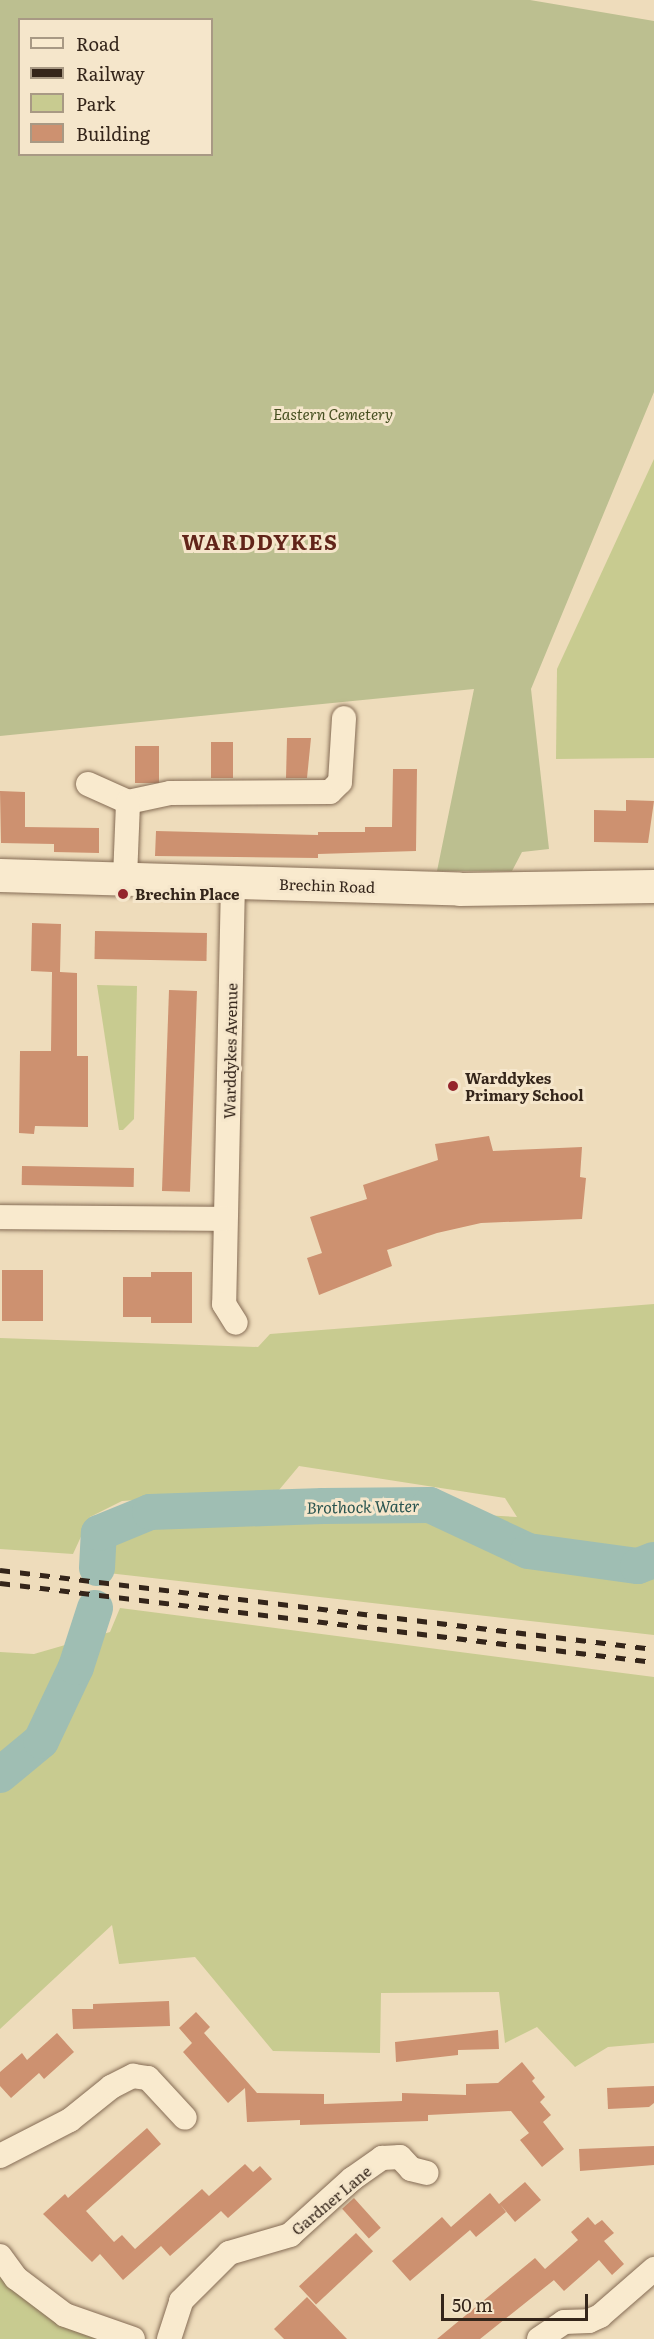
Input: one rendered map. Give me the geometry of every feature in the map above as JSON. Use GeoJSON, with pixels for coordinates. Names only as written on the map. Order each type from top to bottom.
{"type":"FeatureCollection","features":[{"type":"Feature","properties":{"kind":"street"},"geometry":{"type":"LineString","coordinates":[[88,784],[128,802],[170,794],[330,792],[340,782],[344,718]]}},
{"type":"Feature","properties":{"kind":"street"},"geometry":{"type":"LineString","coordinates":[[125,879],[128,802]]}},
{"type":"Feature","properties":{"kind":"street","name":"Brechin Road"},"geometry":{"type":"LineString","coordinates":[[0,875],[459,889],[654,886]]}},
{"type":"Feature","properties":{"kind":"street","name":"Warddykes Avenue"},"geometry":{"type":"LineString","coordinates":[[233,882],[224,1304],[236,1323]]}},
{"type":"Feature","properties":{"kind":"street"},"geometry":{"type":"LineString","coordinates":[[0,1217],[225,1219]]}},
{"type":"Feature","properties":{"kind":"street"},"geometry":{"type":"LineString","coordinates":[[0,2156],[70,2120],[111,2087],[133,2076],[148,2078],[185,2118]]}},
{"type":"Feature","properties":{"kind":"street","name":"Gardner Lane"},"geometry":{"type":"LineString","coordinates":[[169,2339],[181,2301],[229,2253],[290,2235],[382,2158],[400,2157],[411,2169],[427,2172]]}},
{"type":"Feature","properties":{"kind":"street"},"geometry":{"type":"LineString","coordinates":[[0,2256],[16,2277],[64,2315],[133,2339]]}},
{"type":"Feature","properties":{"kind":"street"},"geometry":{"type":"LineString","coordinates":[[539,2339],[564,2322],[589,2321],[600,2316],[654,2269]]}},
{"type":"Feature","properties":{"kind":"green space","name":"Eastern Cemetery"},"geometry":{"type":"Polygon","coordinates":[[[0,0],[530,0],[654,21],[654,392],[531,689],[549,849],[522,852],[512,871],[437,871],[474,689],[0,736],[0,0]]]}},
{"type":"Feature","properties":{"kind":"green space"},"geometry":{"type":"Polygon","coordinates":[[[654,459],[654,758],[556,759],[557,669],[654,459]]]}},
{"type":"Feature","properties":{"kind":"green space"},"geometry":{"type":"Polygon","coordinates":[[[97,985],[137,986],[134,1119],[123,1130],[119,1130],[97,985]]]}},
{"type":"Feature","properties":{"kind":"green space"},"geometry":{"type":"Polygon","coordinates":[[[654,1304],[654,1635],[108,1573],[110,1538],[155,1520],[427,1512],[517,1517],[505,1498],[299,1466],[279,1490],[122,1501],[90,1517],[73,1554],[0,1549],[0,1338],[258,1347],[270,1334],[654,1304]]]}},
{"type":"Feature","properties":{"kind":"green space"},"geometry":{"type":"Polygon","coordinates":[[[120,1608],[654,1677],[654,2043],[608,2047],[575,2067],[537,2027],[505,2043],[499,1992],[381,1993],[380,2053],[273,2051],[195,1957],[119,1964],[112,1925],[0,2029],[0,1652],[34,1654],[110,1632],[120,1608]]]}},
{"type":"Feature","properties":{"kind":"green space"},"geometry":{"type":"Polygon","coordinates":[[[0,2258],[117,2339],[0,2339],[0,2258]]]}},
{"type":"Feature","properties":{"kind":"building"},"geometry":{"type":"Polygon","coordinates":[[[287,738],[311,738],[307,778],[286,778],[287,738]]]}},
{"type":"Feature","properties":{"kind":"building"},"geometry":{"type":"Polygon","coordinates":[[[211,742],[233,742],[233,778],[211,778],[211,742]]]}},
{"type":"Feature","properties":{"kind":"building"},"geometry":{"type":"Polygon","coordinates":[[[135,746],[159,746],[159,783],[135,783],[135,746]]]}},
{"type":"Feature","properties":{"kind":"building"},"geometry":{"type":"Polygon","coordinates":[[[393,769],[417,769],[416,851],[318,854],[318,858],[155,856],[156,831],[318,835],[318,832],[365,832],[365,827],[392,827],[393,769]]]}},
{"type":"Feature","properties":{"kind":"building"},"geometry":{"type":"Polygon","coordinates":[[[0,791],[25,792],[25,827],[99,828],[99,853],[54,852],[54,844],[1,843],[0,791]]]}},
{"type":"Feature","properties":{"kind":"building"},"geometry":{"type":"Polygon","coordinates":[[[626,800],[654,801],[648,843],[594,842],[594,810],[626,811],[626,800]]]}},
{"type":"Feature","properties":{"kind":"building"},"geometry":{"type":"Polygon","coordinates":[[[32,923],[61,924],[60,972],[77,973],[77,1056],[88,1056],[88,1127],[35,1126],[34,1134],[19,1133],[20,1051],[51,1051],[52,972],[31,971],[32,923]]]}},
{"type":"Feature","properties":{"kind":"building"},"geometry":{"type":"Polygon","coordinates":[[[95,931],[207,933],[206,961],[95,959],[95,931]]]}},
{"type":"Feature","properties":{"kind":"building"},"geometry":{"type":"Polygon","coordinates":[[[169,990],[197,991],[190,1192],[162,1191],[169,990]]]}},
{"type":"Feature","properties":{"kind":"building"},"geometry":{"type":"Polygon","coordinates":[[[489,1136],[493,1151],[582,1147],[580,1177],[586,1178],[582,1219],[481,1223],[437,1233],[387,1250],[392,1266],[319,1295],[307,1258],[322,1253],[310,1217],[367,1199],[363,1185],[438,1160],[435,1144],[489,1136]]]}},
{"type":"Feature","properties":{"kind":"building"},"geometry":{"type":"Polygon","coordinates":[[[22,1166],[134,1168],[134,1187],[22,1185],[22,1166]]]}},
{"type":"Feature","properties":{"kind":"building"},"geometry":{"type":"Polygon","coordinates":[[[2,1270],[43,1270],[43,1321],[2,1321],[2,1270]]]}},
{"type":"Feature","properties":{"kind":"building"},"geometry":{"type":"Polygon","coordinates":[[[151,1272],[192,1272],[192,1323],[151,1323],[151,1317],[123,1317],[123,1277],[151,1277],[151,1272]]]}},
{"type":"Feature","properties":{"kind":"building"},"geometry":{"type":"Polygon","coordinates":[[[169,2001],[170,2026],[73,2029],[72,2009],[93,2009],[93,2004],[169,2001]]]}},
{"type":"Feature","properties":{"kind":"building"},"geometry":{"type":"Polygon","coordinates":[[[196,2012],[210,2027],[204,2033],[257,2093],[324,2094],[324,2104],[402,2101],[402,2093],[466,2095],[466,2084],[498,2083],[522,2062],[535,2078],[532,2081],[545,2097],[540,2102],[551,2115],[543,2122],[564,2149],[542,2167],[520,2140],[529,2133],[511,2111],[428,2115],[428,2121],[300,2125],[300,2120],[247,2122],[245,2088],[228,2103],[183,2052],[192,2043],[179,2028],[196,2012]]]}},
{"type":"Feature","properties":{"kind":"building"},"geometry":{"type":"Polygon","coordinates":[[[498,2030],[499,2049],[458,2050],[458,2055],[396,2062],[395,2042],[498,2030]]]}},
{"type":"Feature","properties":{"kind":"building"},"geometry":{"type":"Polygon","coordinates":[[[57,2033],[74,2052],[44,2079],[39,2073],[11,2098],[0,2086],[0,2072],[22,2053],[27,2060],[57,2033]]]}},
{"type":"Feature","properties":{"kind":"building"},"geometry":{"type":"Polygon","coordinates":[[[654,2086],[654,2103],[649,2107],[608,2109],[607,2088],[654,2086]]]}},
{"type":"Feature","properties":{"kind":"building"},"geometry":{"type":"Polygon","coordinates":[[[147,2128],[161,2144],[86,2211],[114,2242],[122,2235],[135,2249],[202,2189],[209,2196],[245,2164],[253,2172],[260,2166],[272,2179],[228,2218],[221,2211],[170,2256],[161,2246],[123,2280],[100,2254],[92,2262],[43,2214],[65,2194],[68,2198],[147,2128]]]}},
{"type":"Feature","properties":{"kind":"building"},"geometry":{"type":"Polygon","coordinates":[[[654,2146],[654,2165],[580,2171],[579,2149],[654,2146]]]}},
{"type":"Feature","properties":{"kind":"building"},"geometry":{"type":"Polygon","coordinates":[[[525,2182],[541,2200],[515,2222],[500,2204],[506,2212],[476,2237],[470,2230],[410,2281],[392,2261],[442,2217],[451,2227],[490,2193],[499,2204],[525,2182]]]}},
{"type":"Feature","properties":{"kind":"building"},"geometry":{"type":"Polygon","coordinates":[[[354,2198],[381,2228],[369,2238],[342,2209],[354,2198]]]}},
{"type":"Feature","properties":{"kind":"building"},"geometry":{"type":"Polygon","coordinates":[[[588,2217],[595,2225],[602,2220],[614,2233],[604,2241],[624,2264],[612,2275],[599,2260],[564,2291],[554,2280],[480,2339],[437,2339],[535,2258],[545,2269],[578,2240],[571,2232],[588,2217]]]}},
{"type":"Feature","properties":{"kind":"building"},"geometry":{"type":"Polygon","coordinates":[[[356,2233],[373,2251],[316,2304],[299,2286],[356,2233]]]}},
{"type":"Feature","properties":{"kind":"building"},"geometry":{"type":"Polygon","coordinates":[[[307,2297],[347,2339],[284,2339],[274,2329],[307,2297]]]}},
{"type":"Feature","properties":{"kind":"waterway","name":"Brothock Water"},"geometry":{"type":"LineString","coordinates":[[97,1568],[99,1533],[150,1512],[323,1506],[430,1505],[528,1551],[638,1566],[654,1560]]}},
{"type":"Feature","properties":{"kind":"waterway","name":"Brothock Water"},"geometry":{"type":"LineString","coordinates":[[0,1775],[41,1741],[76,1667],[95,1608]]}},
{"type":"Feature","properties":{"kind":"railway"},"geometry":{"type":"LineString","coordinates":[[0,1570],[654,1649]]}},
{"type":"Feature","properties":{"kind":"railway"},"geometry":{"type":"LineString","coordinates":[[0,1583],[654,1662]]}},
{"type":"Feature","properties":{"kind":"place","name":"Brechin Place"},"geometry":{"type":"Point","coordinates":[123,894]}},
{"type":"Feature","properties":{"kind":"place","name":"Warddykes Primary School"},"geometry":{"type":"Point","coordinates":[453,1086]}},
{"type":"Feature","properties":{"kind":"district","name":"WARDDYKES"},"geometry":{"type":"Point","coordinates":[260,541]}}]}
